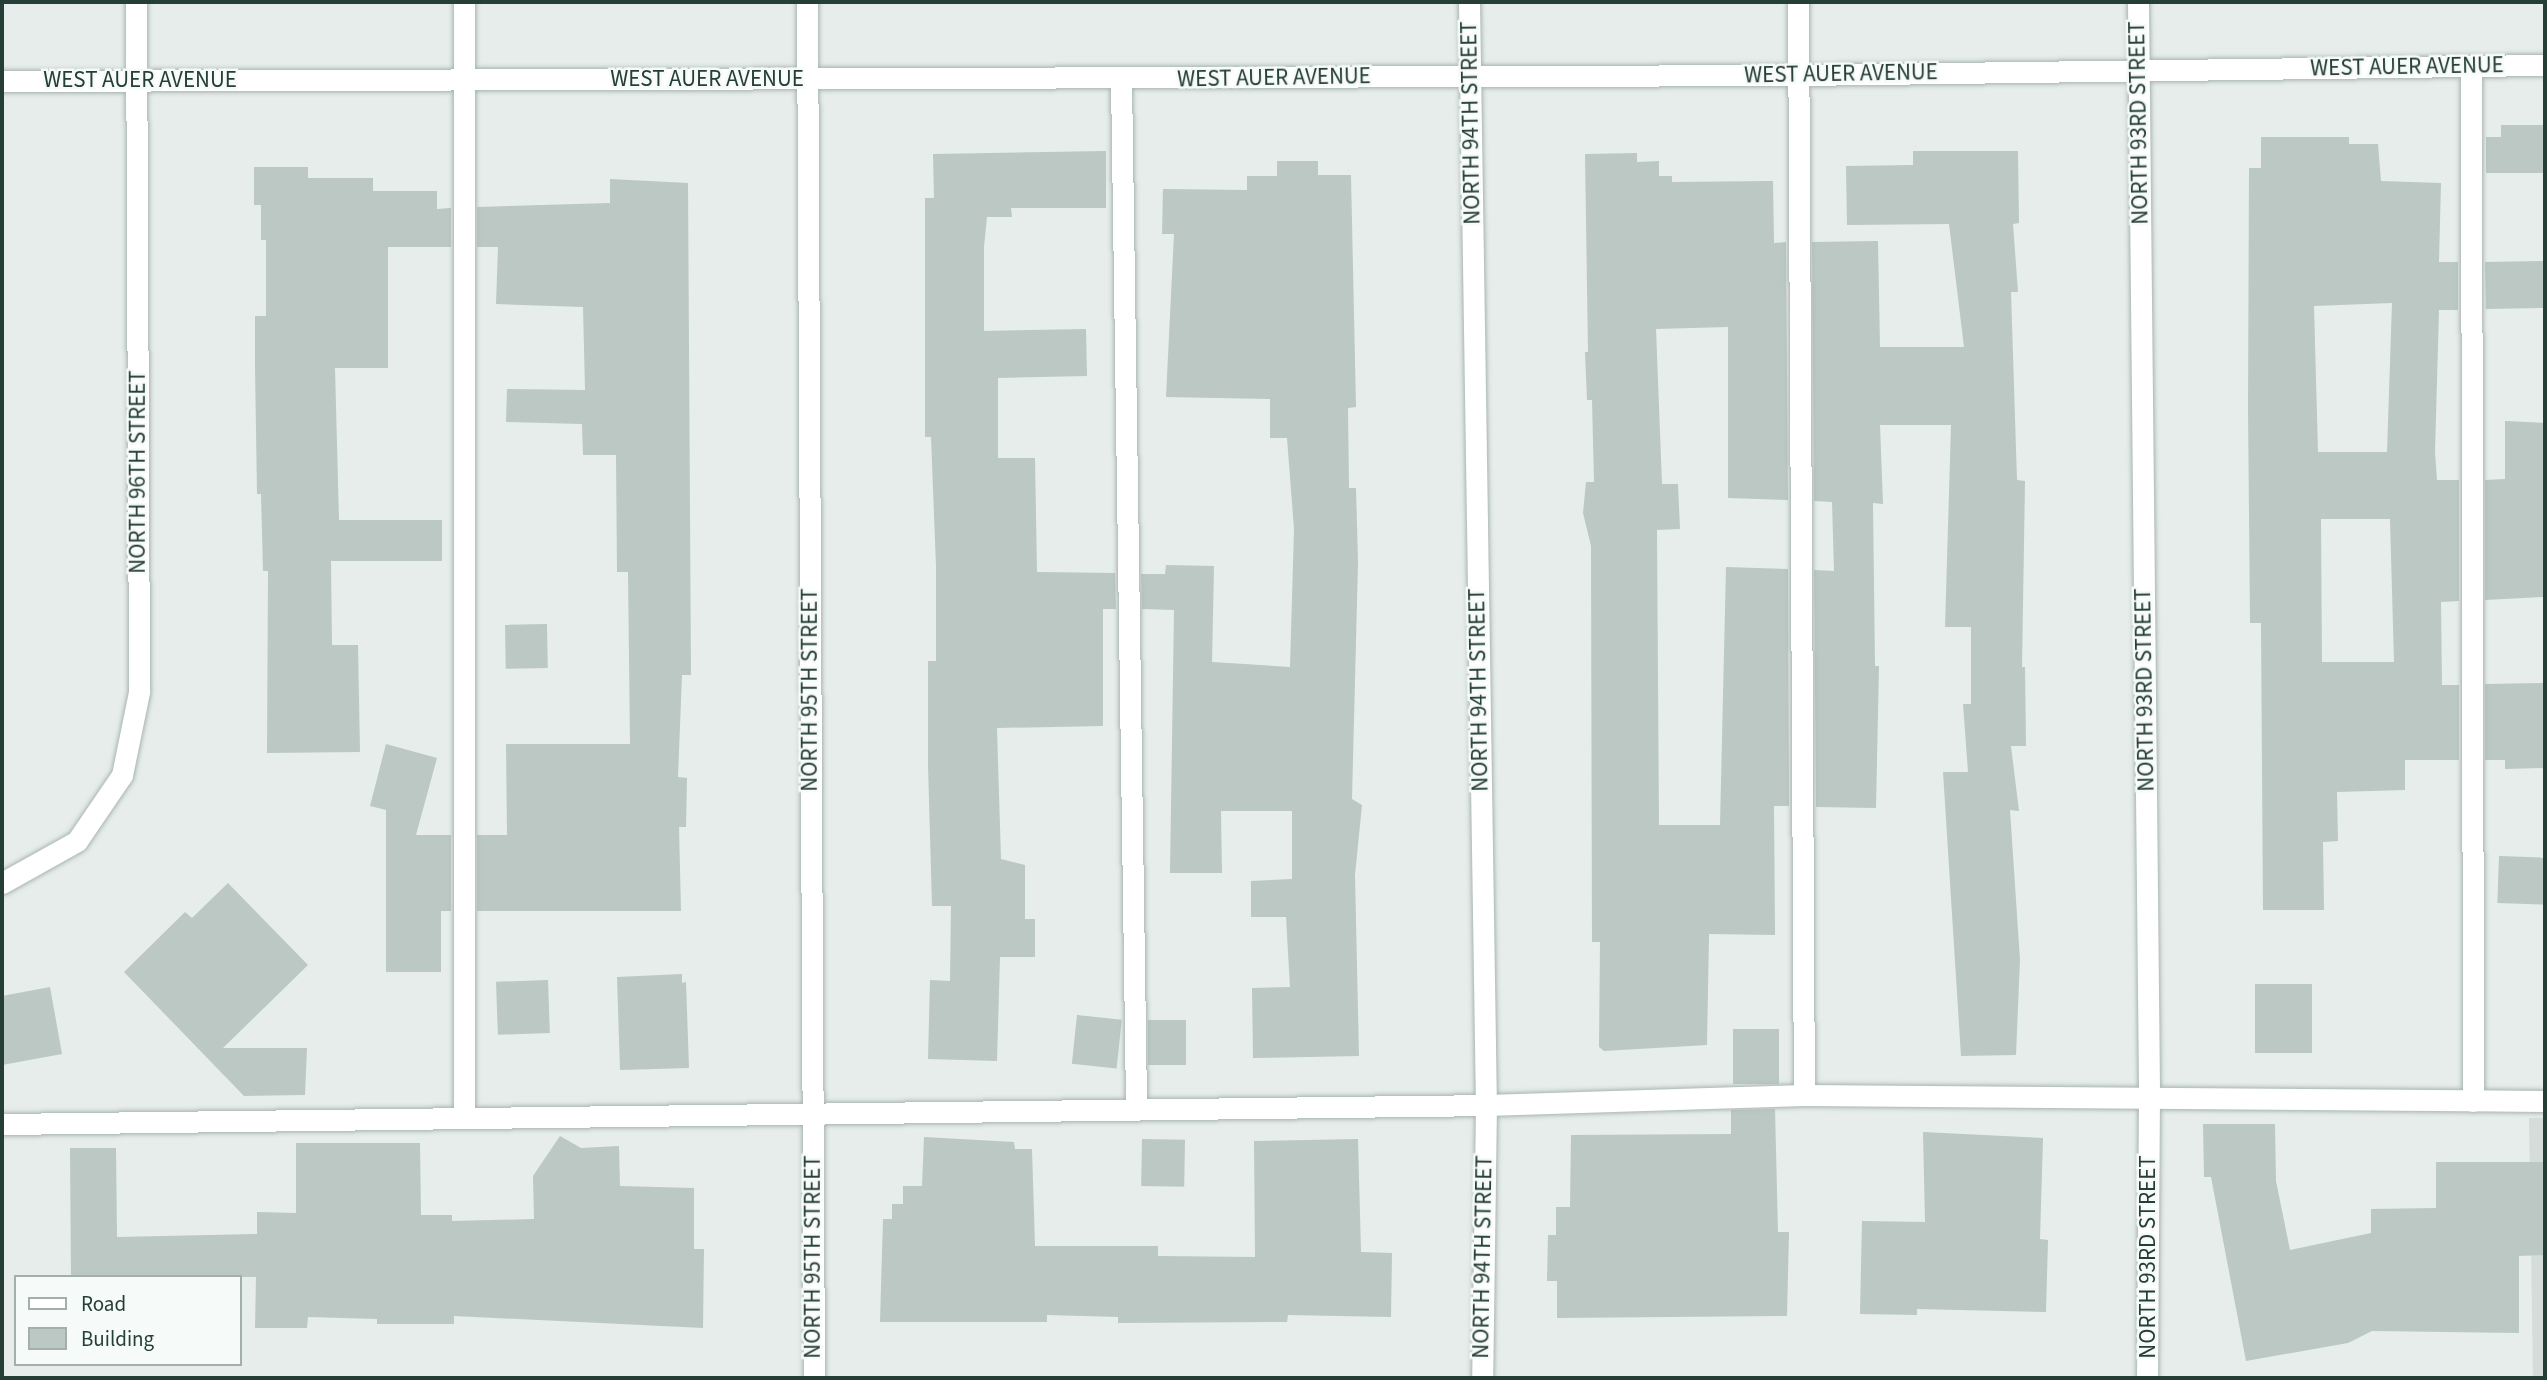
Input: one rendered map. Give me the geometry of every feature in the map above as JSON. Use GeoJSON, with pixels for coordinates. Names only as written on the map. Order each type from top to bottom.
{"type":"FeatureCollection","features":[{"type":"Feature","properties":{"kind":"street","name":"NORTH 96TH STREET"},"geometry":{"type":"LineString","coordinates":[[2,883],[77,841],[122,775],[139,692],[136,2]]}},
{"type":"Feature","properties":{"kind":"street"},"geometry":{"type":"LineString","coordinates":[[464,2],[464,1115]]}},
{"type":"Feature","properties":{"kind":"street","name":"NORTH 95TH STREET"},"geometry":{"type":"LineString","coordinates":[[807,2],[814,1378]]}},
{"type":"Feature","properties":{"kind":"street","name":"NORTH 94TH STREET"},"geometry":{"type":"LineString","coordinates":[[1469,2],[1486,1105],[1482,1378]]}},
{"type":"Feature","properties":{"kind":"street"},"geometry":{"type":"LineString","coordinates":[[1798,2],[1804,1095]]}},
{"type":"Feature","properties":{"kind":"street","name":"NORTH 93RD STREET"},"geometry":{"type":"LineString","coordinates":[[2138,2],[2149,1095],[2147,1378]]}},
{"type":"Feature","properties":{"kind":"street","name":"WEST AUER AVENUE"},"geometry":{"type":"LineString","coordinates":[[2,81],[1799,75],[2545,65]]}},
{"type":"Feature","properties":{"kind":"street"},"geometry":{"type":"LineString","coordinates":[[2471,66],[2473,1101]]}},
{"type":"Feature","properties":{"kind":"street"},"geometry":{"type":"LineString","coordinates":[[1121,79],[1136,1107]]}},
{"type":"Feature","properties":{"kind":"street"},"geometry":{"type":"LineString","coordinates":[[2,1124],[464,1115],[1486,1105],[1804,1095],[2149,1095],[2545,1101]]}},
{"type":"Feature","properties":{"kind":"shaded area"},"geometry":{"type":"Polygon","coordinates":[[[2529,1118],[2545,1118],[2545,1378],[2533,1378],[2529,1118]]]}},
{"type":"Feature","properties":{"kind":"building"},"geometry":{"type":"Polygon","coordinates":[[[2501,125],[2545,125],[2545,173],[2486,173],[2486,137],[2501,137],[2501,125]]]}},
{"type":"Feature","properties":{"kind":"building"},"geometry":{"type":"Polygon","coordinates":[[[2261,137],[2349,137],[2349,144],[2378,144],[2381,181],[2441,183],[2439,262],[2458,262],[2458,310],[2439,310],[2435,452],[2437,480],[2459,480],[2459,601],[2441,602],[2442,685],[2459,685],[2459,760],[2405,760],[2405,790],[2337,792],[2338,841],[2323,842],[2324,910],[2263,910],[2261,623],[2250,623],[2248,408],[2249,168],[2261,168],[2261,137]],[[2392,303],[2314,306],[2318,452],[2387,452],[2392,303]],[[2321,519],[2322,662],[2394,662],[2390,519],[2321,519]]]}},
{"type":"Feature","properties":{"kind":"building"},"geometry":{"type":"Polygon","coordinates":[[[1106,151],[1106,208],[1011,208],[1012,217],[987,217],[984,247],[984,331],[1086,329],[1087,376],[998,378],[998,458],[1035,458],[1037,572],[1115,573],[1116,609],[1103,609],[1103,726],[997,728],[1001,859],[1025,865],[1025,919],[1035,919],[1035,957],[1000,957],[997,1061],[928,1059],[930,980],[950,981],[951,906],[932,906],[928,765],[928,661],[936,661],[936,566],[931,437],[925,437],[925,198],[934,198],[933,154],[1106,151]]]}},
{"type":"Feature","properties":{"kind":"building"},"geometry":{"type":"Polygon","coordinates":[[[1913,151],[2018,151],[2019,223],[2013,224],[2018,292],[2011,292],[2017,480],[2025,481],[2022,667],[2025,667],[2026,746],[2011,746],[2019,811],[2010,810],[2020,960],[2016,1055],[1961,1056],[1943,772],[1968,772],[1963,704],[1971,704],[1971,627],[1945,627],[1951,425],[1880,425],[1883,504],[1873,503],[1875,666],[1879,666],[1876,808],[1816,807],[1814,570],[1834,571],[1832,502],[1814,501],[1812,242],[1878,241],[1880,347],[1964,347],[1949,224],[1847,225],[1846,166],[1913,165],[1913,151]]]}},
{"type":"Feature","properties":{"kind":"building"},"geometry":{"type":"Polygon","coordinates":[[[1637,153],[1637,162],[1659,161],[1659,176],[1672,176],[1672,182],[1773,181],[1774,243],[1786,242],[1788,500],[1728,498],[1728,327],[1656,329],[1662,484],[1678,484],[1680,529],[1657,530],[1659,825],[1720,825],[1726,567],[1788,569],[1789,806],[1774,806],[1775,935],[1709,934],[1707,1045],[1604,1051],[1599,1047],[1600,942],[1592,942],[1591,546],[1583,513],[1586,482],[1594,482],[1592,400],[1587,400],[1585,352],[1588,352],[1585,154],[1637,153]]]}},
{"type":"Feature","properties":{"kind":"building"},"geometry":{"type":"Polygon","coordinates":[[[1277,161],[1318,161],[1318,175],[1351,175],[1356,407],[1348,408],[1349,488],[1356,488],[1358,562],[1352,799],[1362,805],[1355,875],[1359,1056],[1253,1058],[1252,988],[1290,987],[1286,917],[1251,917],[1251,881],[1292,879],[1292,811],[1221,811],[1222,873],[1170,873],[1174,610],[1142,609],[1141,574],[1165,574],[1166,565],[1214,566],[1212,662],[1290,667],[1294,529],[1287,438],[1270,438],[1270,399],[1166,397],[1174,234],[1162,234],[1163,189],[1247,190],[1247,176],[1277,176],[1277,161]]]}},
{"type":"Feature","properties":{"kind":"building"},"geometry":{"type":"Polygon","coordinates":[[[254,167],[308,167],[308,178],[373,178],[373,191],[437,191],[437,209],[451,208],[451,247],[388,247],[388,368],[335,368],[339,520],[442,520],[442,561],[331,561],[332,645],[358,645],[360,752],[267,753],[268,571],[263,571],[261,494],[257,494],[255,367],[255,316],[266,316],[266,240],[261,240],[261,205],[254,205],[254,167]]]}},
{"type":"Feature","properties":{"kind":"building"},"geometry":{"type":"Polygon","coordinates":[[[610,179],[688,183],[691,675],[682,675],[678,777],[687,778],[686,827],[679,827],[681,911],[477,911],[477,835],[507,835],[506,744],[630,744],[628,572],[617,572],[616,455],[583,455],[582,424],[506,422],[507,389],[585,390],[583,307],[496,304],[498,247],[477,247],[477,207],[610,203],[610,179]]]}},
{"type":"Feature","properties":{"kind":"building"},"geometry":{"type":"Polygon","coordinates":[[[2544,261],[2545,308],[2486,309],[2485,262],[2544,261]]]}},
{"type":"Feature","properties":{"kind":"building"},"geometry":{"type":"Polygon","coordinates":[[[2505,421],[2545,423],[2543,597],[2485,600],[2485,480],[2505,479],[2505,421]]]}},
{"type":"Feature","properties":{"kind":"building"},"geometry":{"type":"Polygon","coordinates":[[[547,624],[548,668],[506,669],[505,625],[547,624]]]}},
{"type":"Feature","properties":{"kind":"building"},"geometry":{"type":"Polygon","coordinates":[[[2545,683],[2545,768],[2505,769],[2505,760],[2485,760],[2485,684],[2545,683]]]}},
{"type":"Feature","properties":{"kind":"building"},"geometry":{"type":"Polygon","coordinates":[[[386,744],[437,758],[416,835],[451,835],[451,911],[441,911],[441,972],[386,972],[386,810],[370,806],[386,744]]]}},
{"type":"Feature","properties":{"kind":"building"},"geometry":{"type":"Polygon","coordinates":[[[2499,856],[2545,858],[2543,905],[2497,903],[2499,856]]]}},
{"type":"Feature","properties":{"kind":"building"},"geometry":{"type":"Polygon","coordinates":[[[228,883],[308,965],[223,1048],[307,1048],[305,1095],[244,1096],[124,972],[185,912],[192,918],[228,883]]]}},
{"type":"Feature","properties":{"kind":"building"},"geometry":{"type":"Polygon","coordinates":[[[682,974],[682,983],[686,982],[689,1068],[620,1070],[617,977],[682,974]]]}},
{"type":"Feature","properties":{"kind":"building"},"geometry":{"type":"Polygon","coordinates":[[[548,980],[550,1033],[498,1035],[496,982],[548,980]]]}},
{"type":"Feature","properties":{"kind":"building"},"geometry":{"type":"Polygon","coordinates":[[[2255,984],[2312,984],[2312,1053],[2255,1053],[2255,984]]]}},
{"type":"Feature","properties":{"kind":"building"},"geometry":{"type":"Polygon","coordinates":[[[50,987],[62,1054],[2,1065],[2,996],[50,987]]]}},
{"type":"Feature","properties":{"kind":"building"},"geometry":{"type":"Polygon","coordinates":[[[1077,1015],[1122,1020],[1117,1068],[1072,1064],[1077,1015]]]}},
{"type":"Feature","properties":{"kind":"building"},"geometry":{"type":"Polygon","coordinates":[[[1148,1020],[1186,1020],[1186,1065],[1148,1065],[1148,1020]]]}},
{"type":"Feature","properties":{"kind":"building"},"geometry":{"type":"Polygon","coordinates":[[[1733,1029],[1779,1029],[1779,1084],[1733,1084],[1733,1029]]]}},
{"type":"Feature","properties":{"kind":"building"},"geometry":{"type":"Polygon","coordinates":[[[1775,1109],[1778,1232],[1789,1232],[1787,1316],[1557,1318],[1557,1281],[1547,1281],[1548,1235],[1556,1235],[1556,1207],[1570,1207],[1571,1135],[1731,1134],[1731,1110],[1775,1109]]]}},
{"type":"Feature","properties":{"kind":"building"},"geometry":{"type":"Polygon","coordinates":[[[2203,1124],[2275,1124],[2276,1181],[2290,1250],[2371,1233],[2371,1209],[2436,1208],[2436,1162],[2545,1162],[2545,1255],[2519,1256],[2519,1333],[2372,1331],[2348,1343],[2246,1361],[2211,1177],[2204,1177],[2203,1124]]]}},
{"type":"Feature","properties":{"kind":"building"},"geometry":{"type":"Polygon","coordinates":[[[1923,1132],[2043,1138],[2040,1239],[2048,1240],[2046,1312],[1917,1309],[1917,1315],[1860,1314],[1862,1221],[1925,1222],[1923,1132]]]}},
{"type":"Feature","properties":{"kind":"building"},"geometry":{"type":"Polygon","coordinates":[[[560,1136],[581,1148],[619,1146],[620,1186],[694,1188],[694,1249],[704,1249],[703,1328],[454,1316],[454,1324],[377,1324],[377,1319],[308,1317],[307,1328],[255,1328],[256,1277],[71,1275],[70,1148],[116,1148],[117,1237],[257,1234],[257,1212],[296,1213],[296,1143],[420,1143],[421,1215],[452,1215],[452,1221],[534,1219],[533,1176],[560,1136]]]}},
{"type":"Feature","properties":{"kind":"building"},"geometry":{"type":"Polygon","coordinates":[[[924,1137],[1014,1142],[1015,1149],[1032,1149],[1035,1246],[1158,1246],[1158,1256],[1255,1257],[1254,1141],[1358,1139],[1361,1252],[1392,1253],[1391,1317],[1288,1315],[1287,1322],[1118,1323],[1118,1317],[1047,1315],[1047,1322],[880,1322],[883,1219],[892,1219],[892,1204],[903,1204],[903,1186],[922,1186],[924,1137]]]}},
{"type":"Feature","properties":{"kind":"building"},"geometry":{"type":"Polygon","coordinates":[[[1142,1139],[1185,1140],[1184,1187],[1141,1186],[1142,1139]]]}}]}
